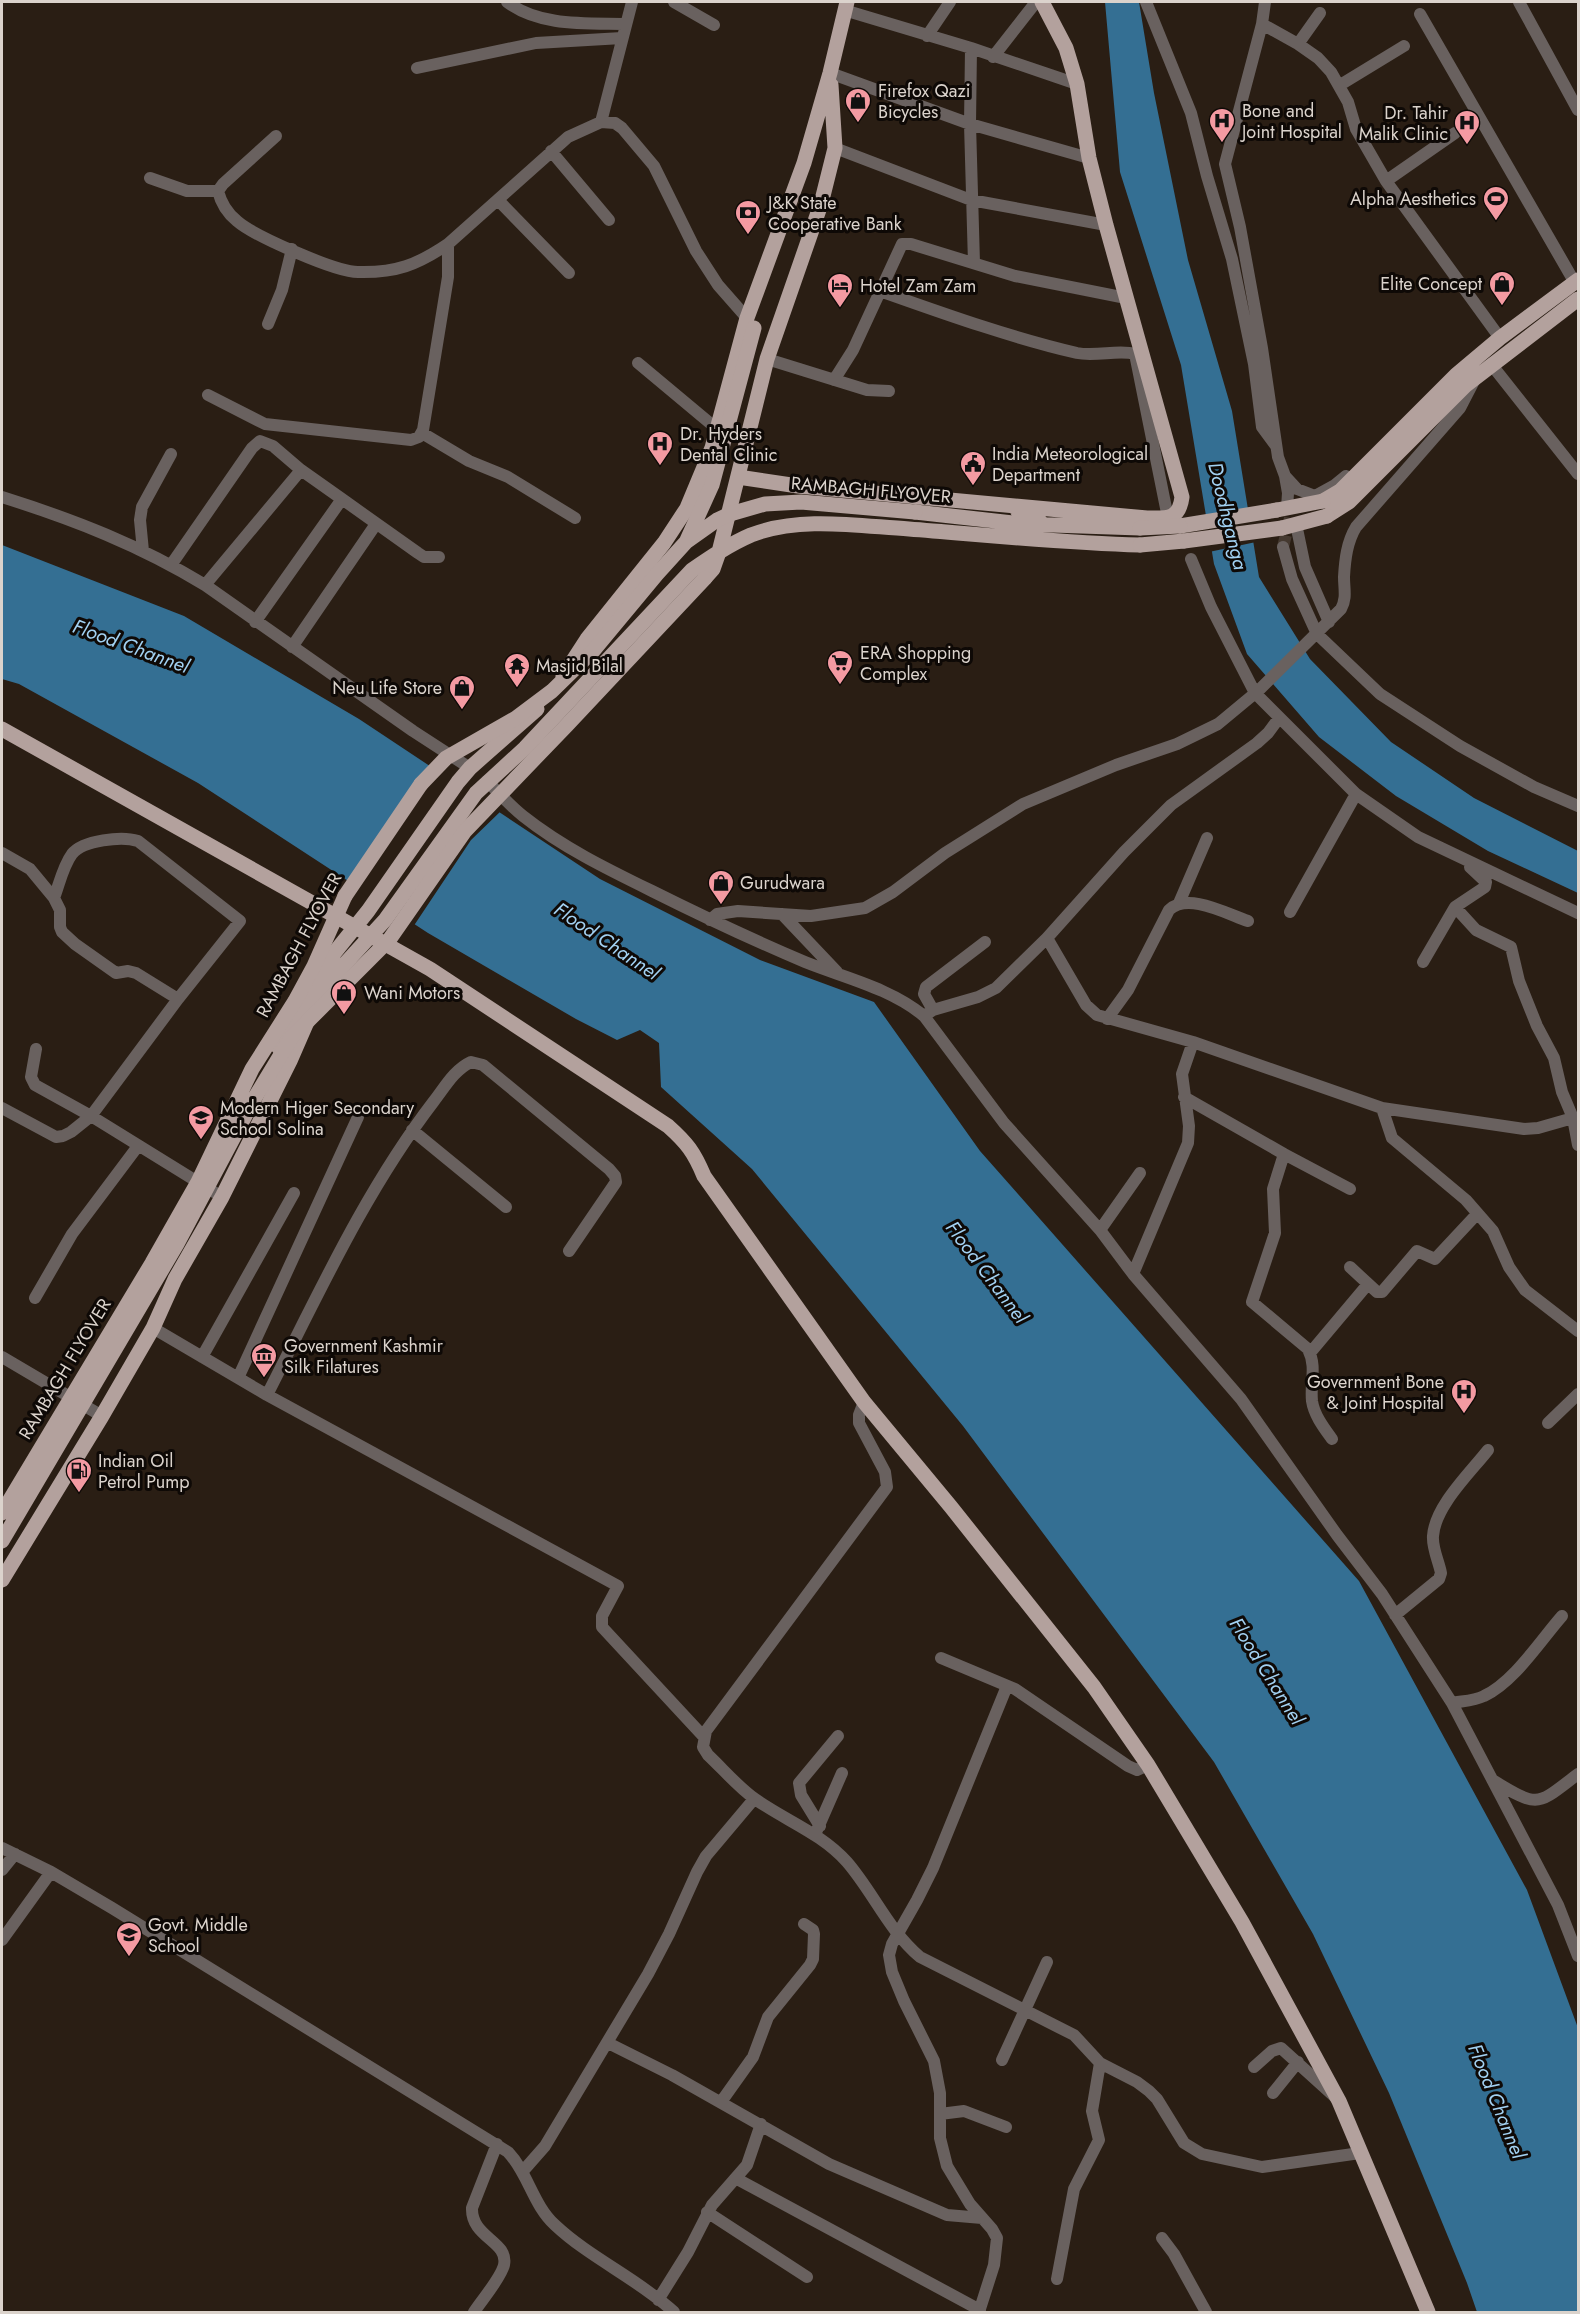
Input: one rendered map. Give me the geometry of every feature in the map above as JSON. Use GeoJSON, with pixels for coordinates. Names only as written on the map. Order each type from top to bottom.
{"type":"FeatureCollection","features":[{"type":"Feature","properties":{"kind":"main road"},"geometry":{"type":"LineString","coordinates":[[737,480],[1169,521],[1180,507],[1182,497],[1089,158],[1077,84],[1066,48],[1042,2]]}},
{"type":"Feature","properties":{"kind":"main road"},"geometry":{"type":"LineString","coordinates":[[2,1529],[165,1255],[245,1101],[335,952],[368,911],[458,782],[470,768],[536,710],[562,677],[587,639],[664,543],[687,508],[712,448],[751,323],[807,179],[804,163],[830,73],[845,6]]}},
{"type":"Feature","properties":{"kind":"main road","name":"RAMBAGH FLYOVER"},"geometry":{"type":"LineString","coordinates":[[2,1541],[172,1254],[254,1099],[291,1038],[389,940],[465,831],[713,569],[767,359],[822,204],[835,148],[830,73]]}},
{"type":"Feature","properties":{"kind":"main road"},"geometry":{"type":"LineString","coordinates":[[1325,508],[1456,375],[1500,338],[1577,282]]}},
{"type":"Feature","properties":{"kind":"main road"},"geometry":{"type":"LineString","coordinates":[[2,1580],[153,1328],[175,1279],[222,1197],[290,1061],[310,1015],[332,978],[386,920],[476,793],[531,741],[692,570],[719,552],[752,535],[800,525],[844,525],[982,534],[1068,543],[1140,545],[1282,528],[1296,524],[1325,508],[1349,502],[1417,432],[1491,364],[1578,299]]}},
{"type":"Feature","properties":{"kind":"main road"},"geometry":{"type":"LineString","coordinates":[[686,542],[712,485],[751,323]]}},
{"type":"Feature","properties":{"kind":"main road"},"geometry":{"type":"LineString","coordinates":[[723,407],[754,412]]}},
{"type":"Feature","properties":{"kind":"main road"},"geometry":{"type":"LineString","coordinates":[[737,480],[759,490],[1027,511],[1043,524]]}},
{"type":"Feature","properties":{"kind":"main road","name":"RAMBAGH FLYOVER"},"geometry":{"type":"LineString","coordinates":[[2,1513],[198,1182],[252,1069],[314,966],[345,896],[421,784],[446,758],[516,717],[552,691],[593,651],[686,542],[717,520],[730,514],[765,504],[782,502],[826,504],[1023,524],[1140,528],[1180,526],[1287,508],[1325,508]]}},
{"type":"Feature","properties":{"kind":"main road"},"geometry":{"type":"LineString","coordinates":[[2,729],[430,969],[668,1126],[682,1138],[695,1154],[704,1176],[864,1402],[951,1507],[1094,1688],[1148,1765],[1242,1922],[1339,2101],[1428,2313]]}},
{"type":"Feature","properties":{"kind":"street"},"geometry":{"type":"LineString","coordinates":[[507,2],[544,19],[626,24]]}},
{"type":"Feature","properties":{"kind":"street"},"geometry":{"type":"LineString","coordinates":[[601,122],[632,2]]}},
{"type":"Feature","properties":{"kind":"street"},"geometry":{"type":"LineString","coordinates":[[674,2],[714,25]]}},
{"type":"Feature","properties":{"kind":"street"},"geometry":{"type":"LineString","coordinates":[[927,36],[950,2]]}},
{"type":"Feature","properties":{"kind":"street"},"geometry":{"type":"LineString","coordinates":[[993,57],[1036,2]]}},
{"type":"Feature","properties":{"kind":"street"},"geometry":{"type":"LineString","coordinates":[[1146,2],[1191,113],[1213,198],[1232,259],[1254,364],[1262,427],[1276,446]]}},
{"type":"Feature","properties":{"kind":"street"},"geometry":{"type":"LineString","coordinates":[[1265,2],[1262,24],[1225,164],[1240,227],[1262,348],[1276,446],[1288,493],[1287,508]]}},
{"type":"Feature","properties":{"kind":"street"},"geometry":{"type":"LineString","coordinates":[[1519,2],[1578,110]]}},
{"type":"Feature","properties":{"kind":"street"},"geometry":{"type":"LineString","coordinates":[[845,6],[927,36],[971,48],[1077,84]]}},
{"type":"Feature","properties":{"kind":"street"},"geometry":{"type":"LineString","coordinates":[[1298,44],[1320,13]]}},
{"type":"Feature","properties":{"kind":"street"},"geometry":{"type":"LineString","coordinates":[[1420,14],[1577,282]]}},
{"type":"Feature","properties":{"kind":"street"},"geometry":{"type":"LineString","coordinates":[[1262,24],[1318,58],[1340,85],[1356,129],[1386,181],[1500,338]]}},
{"type":"Feature","properties":{"kind":"street"},"geometry":{"type":"LineString","coordinates":[[417,68],[536,43],[622,38]]}},
{"type":"Feature","properties":{"kind":"street"},"geometry":{"type":"LineString","coordinates":[[1340,85],[1404,46]]}},
{"type":"Feature","properties":{"kind":"street"},"geometry":{"type":"LineString","coordinates":[[971,48],[971,200],[974,263]]}},
{"type":"Feature","properties":{"kind":"street"},"geometry":{"type":"LineString","coordinates":[[830,73],[970,124],[1089,158]]}},
{"type":"Feature","properties":{"kind":"street"},"geometry":{"type":"LineString","coordinates":[[218,190],[225,208],[239,223],[292,249],[332,267],[356,272],[384,270],[415,264],[448,244],[551,151],[580,130],[601,122],[615,123],[622,128],[654,166],[696,251],[718,285],[751,323]]}},
{"type":"Feature","properties":{"kind":"street"},"geometry":{"type":"LineString","coordinates":[[1386,181],[1455,133]]}},
{"type":"Feature","properties":{"kind":"street"},"geometry":{"type":"LineString","coordinates":[[150,178],[187,191],[218,190],[276,136]]}},
{"type":"Feature","properties":{"kind":"street"},"geometry":{"type":"LineString","coordinates":[[835,148],[971,200],[1106,225]]}},
{"type":"Feature","properties":{"kind":"street"},"geometry":{"type":"LineString","coordinates":[[551,151],[609,220]]}},
{"type":"Feature","properties":{"kind":"street"},"geometry":{"type":"LineString","coordinates":[[498,200],[569,273]]}},
{"type":"Feature","properties":{"kind":"street"},"geometry":{"type":"LineString","coordinates":[[834,380],[854,350],[897,252],[905,243],[1015,276],[1126,298]]}},
{"type":"Feature","properties":{"kind":"street"},"geometry":{"type":"LineString","coordinates":[[208,395],[265,424],[411,440],[419,437],[422,433],[448,277],[448,244]]}},
{"type":"Feature","properties":{"kind":"street"},"geometry":{"type":"LineString","coordinates":[[268,324],[282,290],[292,249]]}},
{"type":"Feature","properties":{"kind":"street"},"geometry":{"type":"LineString","coordinates":[[880,291],[1017,339],[1089,355],[1135,354],[1169,521]]}},
{"type":"Feature","properties":{"kind":"street"},"geometry":{"type":"LineString","coordinates":[[767,359],[867,390],[889,391]]}},
{"type":"Feature","properties":{"kind":"street"},"geometry":{"type":"LineString","coordinates":[[638,363],[717,429]]}},
{"type":"Feature","properties":{"kind":"street"},"geometry":{"type":"LineString","coordinates":[[1491,364],[1578,474]]}},
{"type":"Feature","properties":{"kind":"street"},"geometry":{"type":"LineString","coordinates":[[1285,476],[1297,489],[1316,496],[1335,485],[1443,380],[1456,375]]}},
{"type":"Feature","properties":{"kind":"street"},"geometry":{"type":"LineString","coordinates":[[710,920],[717,914],[738,911],[811,916],[865,908],[893,892],[945,853],[1023,804],[1116,765],[1177,744],[1218,724],[1257,691],[1317,634],[1346,601],[1345,565],[1347,548],[1353,532],[1460,408],[1476,378]]}},
{"type":"Feature","properties":{"kind":"street"},"geometry":{"type":"LineString","coordinates":[[422,433],[469,461],[508,477],[575,518]]}},
{"type":"Feature","properties":{"kind":"street"},"geometry":{"type":"LineString","coordinates":[[171,565],[260,441],[273,446],[301,470],[424,557],[439,558]]}},
{"type":"Feature","properties":{"kind":"street"},"geometry":{"type":"LineString","coordinates":[[143,551],[140,520],[142,507],[171,454]]}},
{"type":"Feature","properties":{"kind":"street"},"geometry":{"type":"LineString","coordinates":[[205,585],[301,470]]}},
{"type":"Feature","properties":{"kind":"street"},"geometry":{"type":"LineString","coordinates":[[2,497],[120,539],[171,565],[205,585],[255,622],[470,768]]}},
{"type":"Feature","properties":{"kind":"street"},"geometry":{"type":"LineString","coordinates":[[255,622],[342,499]]}},
{"type":"Feature","properties":{"kind":"street"},"geometry":{"type":"LineString","coordinates":[[292,647],[376,524]]}},
{"type":"Feature","properties":{"kind":"street"},"geometry":{"type":"LineString","coordinates":[[1296,524],[1305,567],[1329,622]]}},
{"type":"Feature","properties":{"kind":"street"},"geometry":{"type":"LineString","coordinates":[[1283,547],[1292,579],[1317,634],[1380,694],[1440,733],[1534,787],[1578,806]]}},
{"type":"Feature","properties":{"kind":"street"},"geometry":{"type":"LineString","coordinates":[[1191,559],[1211,607],[1257,691],[1279,718],[1356,794],[1418,837],[1578,913]]}},
{"type":"Feature","properties":{"kind":"street"},"geometry":{"type":"LineString","coordinates":[[487,781],[520,815],[561,843],[614,873],[710,920],[929,1013],[990,992],[1047,938],[1124,852],[1171,805],[1257,743],[1268,734],[1279,718]]}},
{"type":"Feature","properties":{"kind":"street"},"geometry":{"type":"LineString","coordinates":[[1290,912],[1356,794]]}},
{"type":"Feature","properties":{"kind":"street"},"geometry":{"type":"LineString","coordinates":[[2,1108],[56,1137],[63,1137],[91,1116],[178,999],[240,921],[138,842],[127,838],[102,841],[81,847],[73,852],[54,898]]}},
{"type":"Feature","properties":{"kind":"street"},"geometry":{"type":"LineString","coordinates":[[1107,1018],[1128,990],[1169,910],[1179,903],[1207,838]]}},
{"type":"Feature","properties":{"kind":"street"},"geometry":{"type":"LineString","coordinates":[[2,853],[30,869],[54,898],[60,910],[60,927],[75,944],[116,973],[136,973],[178,999]]}},
{"type":"Feature","properties":{"kind":"street"},"geometry":{"type":"LineString","coordinates":[[1423,962],[1455,907],[1468,897],[1483,890],[1486,882],[1453,853]]}},
{"type":"Feature","properties":{"kind":"street"},"geometry":{"type":"LineString","coordinates":[[1179,903],[1200,905],[1248,921]]}},
{"type":"Feature","properties":{"kind":"street"},"geometry":{"type":"LineString","coordinates":[[1455,907],[1476,930],[1511,947],[1519,981],[1537,1026],[1554,1058],[1562,1092],[1573,1118],[1578,1145]]}},
{"type":"Feature","properties":{"kind":"street"},"geometry":{"type":"LineString","coordinates":[[782,914],[840,975]]}},
{"type":"Feature","properties":{"kind":"street"},"geometry":{"type":"LineString","coordinates":[[1047,938],[1086,1005],[1097,1015],[1193,1042],[1382,1108],[1524,1129],[1573,1118]]}},
{"type":"Feature","properties":{"kind":"street"},"geometry":{"type":"LineString","coordinates":[[985,942],[926,987],[924,994],[929,1013],[1004,1123],[1100,1230],[1133,1274],[1241,1399],[1395,1615],[1452,1703],[1558,1905],[1578,1956]]}},
{"type":"Feature","properties":{"kind":"street"},"geometry":{"type":"LineString","coordinates":[[1133,1274],[1188,1143],[1189,1126],[1182,1074],[1193,1042]]}},
{"type":"Feature","properties":{"kind":"street"},"geometry":{"type":"LineString","coordinates":[[36,1049],[31,1069],[32,1081],[222,1197]]}},
{"type":"Feature","properties":{"kind":"street"},"geometry":{"type":"LineString","coordinates":[[267,1395],[356,1221],[412,1130],[463,1066],[471,1062],[483,1065],[615,1176],[615,1182],[569,1251]]}},
{"type":"Feature","properties":{"kind":"street"},"geometry":{"type":"LineString","coordinates":[[1184,1097],[1350,1189]]}},
{"type":"Feature","properties":{"kind":"street"},"geometry":{"type":"LineString","coordinates":[[1382,1108],[1392,1138],[1466,1200],[1493,1231],[1509,1267],[1525,1290],[1578,1331]]}},
{"type":"Feature","properties":{"kind":"street"},"geometry":{"type":"LineString","coordinates":[[238,1378],[358,1117]]}},
{"type":"Feature","properties":{"kind":"street"},"geometry":{"type":"LineString","coordinates":[[412,1130],[506,1208]]}},
{"type":"Feature","properties":{"kind":"street"},"geometry":{"type":"LineString","coordinates":[[35,1298],[72,1234],[138,1146]]}},
{"type":"Feature","properties":{"kind":"street"},"geometry":{"type":"LineString","coordinates":[[1284,1154],[1273,1189],[1275,1233],[1252,1302],[1305,1346],[1310,1353],[1314,1371],[1312,1404],[1318,1419],[1332,1439]]}},
{"type":"Feature","properties":{"kind":"street"},"geometry":{"type":"LineString","coordinates":[[1100,1230],[1140,1173]]}},
{"type":"Feature","properties":{"kind":"street"},"geometry":{"type":"LineString","coordinates":[[202,1357],[294,1193]]}},
{"type":"Feature","properties":{"kind":"street"},"geometry":{"type":"LineString","coordinates":[[1350,1267],[1377,1292],[1382,1292],[1417,1251],[1435,1259],[1477,1214]]}},
{"type":"Feature","properties":{"kind":"street"},"geometry":{"type":"LineString","coordinates":[[1310,1353],[1368,1284]]}},
{"type":"Feature","properties":{"kind":"street"},"geometry":{"type":"LineString","coordinates":[[153,1328],[267,1395],[618,1586],[603,1616],[602,1627],[704,1737]]}},
{"type":"Feature","properties":{"kind":"street"},"geometry":{"type":"LineString","coordinates":[[2,1357],[102,1416]]}},
{"type":"Feature","properties":{"kind":"street"},"geometry":{"type":"LineString","coordinates":[[1548,1423],[1578,1395]]}},
{"type":"Feature","properties":{"kind":"street"},"geometry":{"type":"LineString","coordinates":[[817,1830],[754,1799],[708,1755],[703,1747],[704,1737],[706,1731],[887,1488],[885,1472],[859,1423],[859,1415],[864,1402]]}},
{"type":"Feature","properties":{"kind":"street"},"geometry":{"type":"LineString","coordinates":[[1395,1615],[1439,1579],[1441,1574],[1433,1539],[1436,1522],[1445,1505],[1488,1450]]}},
{"type":"Feature","properties":{"kind":"street"},"geometry":{"type":"LineString","coordinates":[[1452,1703],[1480,1698],[1497,1689],[1562,1616]]}},
{"type":"Feature","properties":{"kind":"street"},"geometry":{"type":"LineString","coordinates":[[941,1658],[1015,1689],[1128,1766],[1137,1770],[1148,1765]]}},
{"type":"Feature","properties":{"kind":"street"},"geometry":{"type":"LineString","coordinates":[[737,2179],[979,2311],[997,2250],[997,2238],[970,2204],[947,2166],[940,2138],[940,2093],[934,2061],[904,2001],[889,1961],[890,1949],[933,1868],[1007,1686]]}},
{"type":"Feature","properties":{"kind":"street"},"geometry":{"type":"LineString","coordinates":[[838,1736],[799,1783],[801,1796],[817,1830],[846,1861],[898,1934],[920,1957],[1074,2035],[1100,2063],[1137,2082],[1149,2091],[1157,2099],[1184,2144],[1202,2154],[1262,2168],[1360,2153]]}},
{"type":"Feature","properties":{"kind":"street"},"geometry":{"type":"LineString","coordinates":[[817,1830],[842,1773]]}},
{"type":"Feature","properties":{"kind":"street"},"geometry":{"type":"LineString","coordinates":[[1493,1780],[1529,1801],[1549,1796],[1578,1774]]}},
{"type":"Feature","properties":{"kind":"street"},"geometry":{"type":"LineString","coordinates":[[523,2172],[545,2146],[608,2043],[657,1958],[706,1856],[754,1799]]}},
{"type":"Feature","properties":{"kind":"street"},"geometry":{"type":"LineString","coordinates":[[2,1848],[51,1872],[508,2152],[523,2172],[537,2200],[553,2224],[658,2300],[671,2312]]}},
{"type":"Feature","properties":{"kind":"street"},"geometry":{"type":"LineString","coordinates":[[2,1869],[15,1854]]}},
{"type":"Feature","properties":{"kind":"street"},"geometry":{"type":"LineString","coordinates":[[2,1940],[51,1872]]}},
{"type":"Feature","properties":{"kind":"street"},"geometry":{"type":"LineString","coordinates":[[722,2102],[753,2057],[768,2017],[807,1970],[813,1959],[813,1930],[804,1924]]}},
{"type":"Feature","properties":{"kind":"street"},"geometry":{"type":"LineString","coordinates":[[1002,2060],[1047,1962]]}},
{"type":"Feature","properties":{"kind":"street"},"geometry":{"type":"LineString","coordinates":[[608,2043],[722,2102],[829,2164],[942,2213],[958,2217],[982,2218]]}},
{"type":"Feature","properties":{"kind":"street"},"geometry":{"type":"LineString","coordinates":[[1254,2067],[1278,2048],[1286,2051],[1339,2101]]}},
{"type":"Feature","properties":{"kind":"street"},"geometry":{"type":"LineString","coordinates":[[1274,2092],[1298,2062]]}},
{"type":"Feature","properties":{"kind":"street"},"geometry":{"type":"LineString","coordinates":[[1057,2279],[1074,2189],[1099,2140],[1092,2111],[1100,2063]]}},
{"type":"Feature","properties":{"kind":"street"},"geometry":{"type":"LineString","coordinates":[[940,2114],[964,2110],[1006,2127]]}},
{"type":"Feature","properties":{"kind":"street"},"geometry":{"type":"LineString","coordinates":[[658,2300],[684,2258],[707,2212],[717,2198],[737,2179],[751,2156],[761,2124]]}},
{"type":"Feature","properties":{"kind":"street"},"geometry":{"type":"LineString","coordinates":[[474,2313],[504,2266],[503,2255],[497,2245],[475,2226],[471,2216],[496,2144]]}},
{"type":"Feature","properties":{"kind":"street"},"geometry":{"type":"LineString","coordinates":[[707,2212],[807,2277]]}},
{"type":"Feature","properties":{"kind":"street"},"geometry":{"type":"LineString","coordinates":[[1162,2238],[1174,2254],[1206,2313]]}},
{"type":"Feature","properties":{"kind":"water","name":"Doodhganga"},"geometry":{"type":"Polygon","coordinates":[[[1105,2],[1139,2],[1154,93],[1188,260],[1232,411],[1259,577],[1310,659],[1391,742],[1474,798],[1578,851],[1578,893],[1488,851],[1396,796],[1319,737],[1247,654],[1214,564],[1181,365],[1120,172],[1105,2]]]}},
{"type":"Feature","properties":{"kind":"water","name":"Flood Channel"},"geometry":{"type":"Polygon","coordinates":[[[2,545],[184,616],[359,719],[600,879],[760,960],[874,1002],[980,1151],[1359,1581],[1527,1890],[1578,2028],[1578,2312],[1477,2312],[1389,2093],[1313,1934],[1214,1762],[963,1426],[752,1169],[661,1087],[659,1043],[640,1030],[617,1040],[576,1019],[428,933],[198,783],[19,684],[2,679],[2,545]]]}},
{"type":"Feature","properties":{"kind":"pier"},"geometry":{"type":"Polygon","coordinates":[[[1251,508],[1256,542],[1209,552],[1203,517],[1251,508]]]}},
{"type":"Feature","properties":{"kind":"pier"},"geometry":{"type":"Polygon","coordinates":[[[434,765],[502,810],[471,840],[413,927],[349,885],[434,765]]]}},
{"type":"Feature","properties":{"kind":"tunnel"},"geometry":{"type":"LineString","coordinates":[[1283,547],[1297,489]]}},
{"type":"Feature","properties":{"kind":"place","name":"Firefox Qazi Bicycles"},"geometry":{"type":"Point","coordinates":[858,124]}},
{"type":"Feature","properties":{"kind":"place","name":"Bone and Joint Hospital"},"geometry":{"type":"Point","coordinates":[1222,144]}},
{"type":"Feature","properties":{"kind":"place","name":"Dr. Tahir Malik Clinic"},"geometry":{"type":"Point","coordinates":[1467,146]}},
{"type":"Feature","properties":{"kind":"place","name":"Alpha Aesthetics"},"geometry":{"type":"Point","coordinates":[1496,222]}},
{"type":"Feature","properties":{"kind":"place","name":"J&K State Cooperative Bank"},"geometry":{"type":"Point","coordinates":[748,236]}},
{"type":"Feature","properties":{"kind":"place","name":"Elite Concept"},"geometry":{"type":"Point","coordinates":[1502,307]}},
{"type":"Feature","properties":{"kind":"place","name":"Hotel Zam Zam"},"geometry":{"type":"Point","coordinates":[840,309]}},
{"type":"Feature","properties":{"kind":"place","name":"Dr. Hyders Dental Clinic"},"geometry":{"type":"Point","coordinates":[660,467]}},
{"type":"Feature","properties":{"kind":"place","name":"India Meteorological Department"},"geometry":{"type":"Point","coordinates":[973,487]}},
{"type":"Feature","properties":{"kind":"place","name":"ERA Shopping Complex"},"geometry":{"type":"Point","coordinates":[840,686]}},
{"type":"Feature","properties":{"kind":"place","name":"Masjid Bilal"},"geometry":{"type":"Point","coordinates":[517,689]}},
{"type":"Feature","properties":{"kind":"place","name":"Neu Life Store"},"geometry":{"type":"Point","coordinates":[462,711]}},
{"type":"Feature","properties":{"kind":"place","name":"Gurudwara"},"geometry":{"type":"Point","coordinates":[721,906]}},
{"type":"Feature","properties":{"kind":"place","name":"Wani Motors"},"geometry":{"type":"Point","coordinates":[344,1016]}},
{"type":"Feature","properties":{"kind":"place","name":"Modern Higer Secondary School Solina"},"geometry":{"type":"Point","coordinates":[201,1141]}},
{"type":"Feature","properties":{"kind":"place","name":"Government Kashmir Silk Filatures"},"geometry":{"type":"Point","coordinates":[264,1379]}},
{"type":"Feature","properties":{"kind":"place","name":"Government Bone & Joint Hospital"},"geometry":{"type":"Point","coordinates":[1464,1415]}},
{"type":"Feature","properties":{"kind":"place","name":"Indian Oil Petrol Pump"},"geometry":{"type":"Point","coordinates":[79,1494]}},
{"type":"Feature","properties":{"kind":"place","name":"Govt. Middle School"},"geometry":{"type":"Point","coordinates":[129,1958]}}]}
